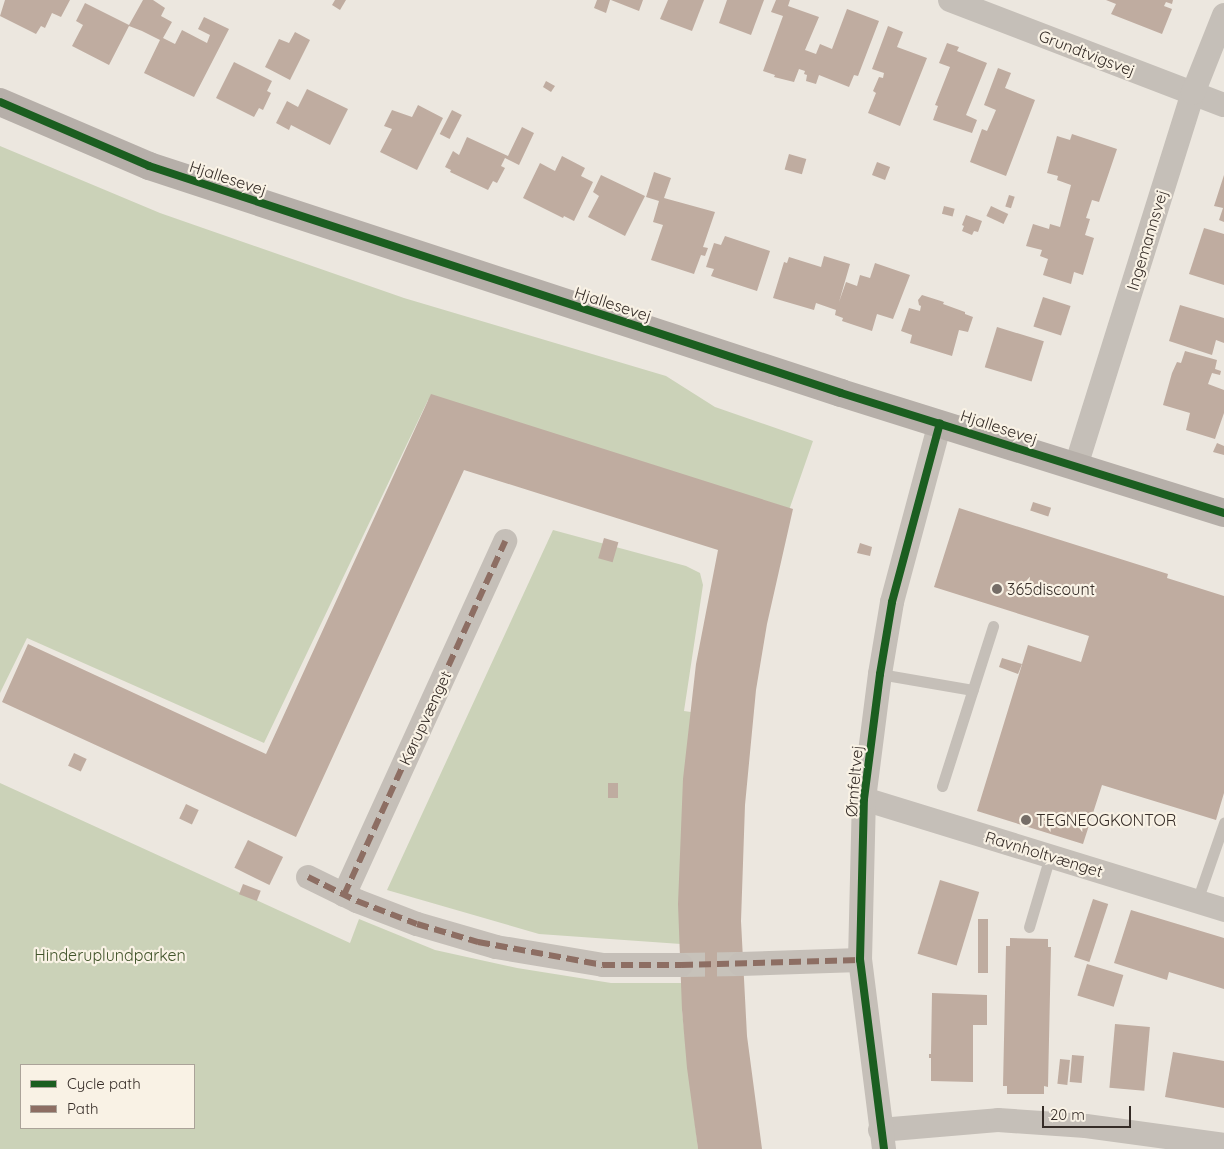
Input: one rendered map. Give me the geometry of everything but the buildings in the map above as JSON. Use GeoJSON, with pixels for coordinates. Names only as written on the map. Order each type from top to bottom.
{"type":"FeatureCollection","features":[{"type":"Feature","properties":{"kind":"main road","name":"Hjallesevej"},"geometry":{"type":"LineString","coordinates":[[0,102],[149,166],[840,393],[1224,513]]}},
{"type":"Feature","properties":{"kind":"street","name":"Grundtvigsvej"},"geometry":{"type":"LineString","coordinates":[[950,0],[1224,105]]}},
{"type":"Feature","properties":{"kind":"street","name":"Ingemannsvej"},"geometry":{"type":"LineString","coordinates":[[1076,466],[1193,93],[1224,15]]}},
{"type":"Feature","properties":{"kind":"street","name":"Ørnfeltvej"},"geometry":{"type":"LineString","coordinates":[[882,1140],[860,960],[864,799],[880,674],[892,602],[940,423]]}},
{"type":"Feature","properties":{"kind":"street","name":"Kørupvænget"},"geometry":{"type":"LineString","coordinates":[[344,894],[505,541]]}},
{"type":"Feature","properties":{"kind":"street","name":"Ravnholtvænget"},"geometry":{"type":"LineString","coordinates":[[864,799],[1224,910]]}},
{"type":"Feature","properties":{"kind":"street"},"geometry":{"type":"LineString","coordinates":[[308,877],[417,924],[496,947],[603,965],[681,965]]}},
{"type":"Feature","properties":{"kind":"street"},"geometry":{"type":"LineString","coordinates":[[740,964],[860,960]]}},
{"type":"Feature","properties":{"kind":"street"},"geometry":{"type":"LineString","coordinates":[[882,1140],[998,1120],[1086,1126],[1224,1145]]}},
{"type":"Feature","properties":{"kind":"lane"},"geometry":{"type":"LineString","coordinates":[[942,786],[993,626]]}},
{"type":"Feature","properties":{"kind":"lane"},"geometry":{"type":"LineString","coordinates":[[880,674],[973,690]]}},
{"type":"Feature","properties":{"kind":"lane"},"geometry":{"type":"LineString","coordinates":[[1197,901],[1224,823]]}},
{"type":"Feature","properties":{"kind":"lane"},"geometry":{"type":"LineString","coordinates":[[1029,926],[1050,856]]}},
{"type":"Feature","properties":{"kind":"green space"},"geometry":{"type":"Polygon","coordinates":[[[0,146],[160,213],[404,298],[666,376],[715,407],[813,441],[788,513],[428,400],[264,743],[27,638],[0,693],[0,146]]]}},
{"type":"Feature","properties":{"kind":"green space"},"geometry":{"type":"Polygon","coordinates":[[[553,530],[686,566],[700,573],[703,585],[684,711],[691,712],[681,944],[539,934],[387,890],[553,530]]]}},
{"type":"Feature","properties":{"kind":"green space","name":"Hinderuplundparken"},"geometry":{"type":"Polygon","coordinates":[[[0,783],[350,943],[359,919],[435,950],[517,968],[611,983],[682,983],[682,1011],[698,1149],[0,1149],[0,783]]]}},
{"type":"Feature","properties":{"kind":"tunnel"},"geometry":{"type":"LineString","coordinates":[[681,965],[740,964]]}},
{"type":"Feature","properties":{"kind":"marked path"},"geometry":{"type":"LineString","coordinates":[[344,895],[505,541]]}},
{"type":"Feature","properties":{"kind":"marked path"},"geometry":{"type":"LineString","coordinates":[[308,877],[357,901],[417,924],[478,942],[603,965],[681,965],[860,960]]}},
{"type":"Feature","properties":{"kind":"cycle path"},"geometry":{"type":"LineString","coordinates":[[0,102],[149,166],[841,393],[1224,513]]}},
{"type":"Feature","properties":{"kind":"cycle path"},"geometry":{"type":"LineString","coordinates":[[884,1149],[860,960],[864,799],[880,674],[892,602],[940,423]]}},
{"type":"Feature","properties":{"kind":"place","name":"365discount"},"geometry":{"type":"Point","coordinates":[997,589]}},
{"type":"Feature","properties":{"kind":"place","name":"TEGNEOGKONTOR"},"geometry":{"type":"Point","coordinates":[1026,820]}}]}
